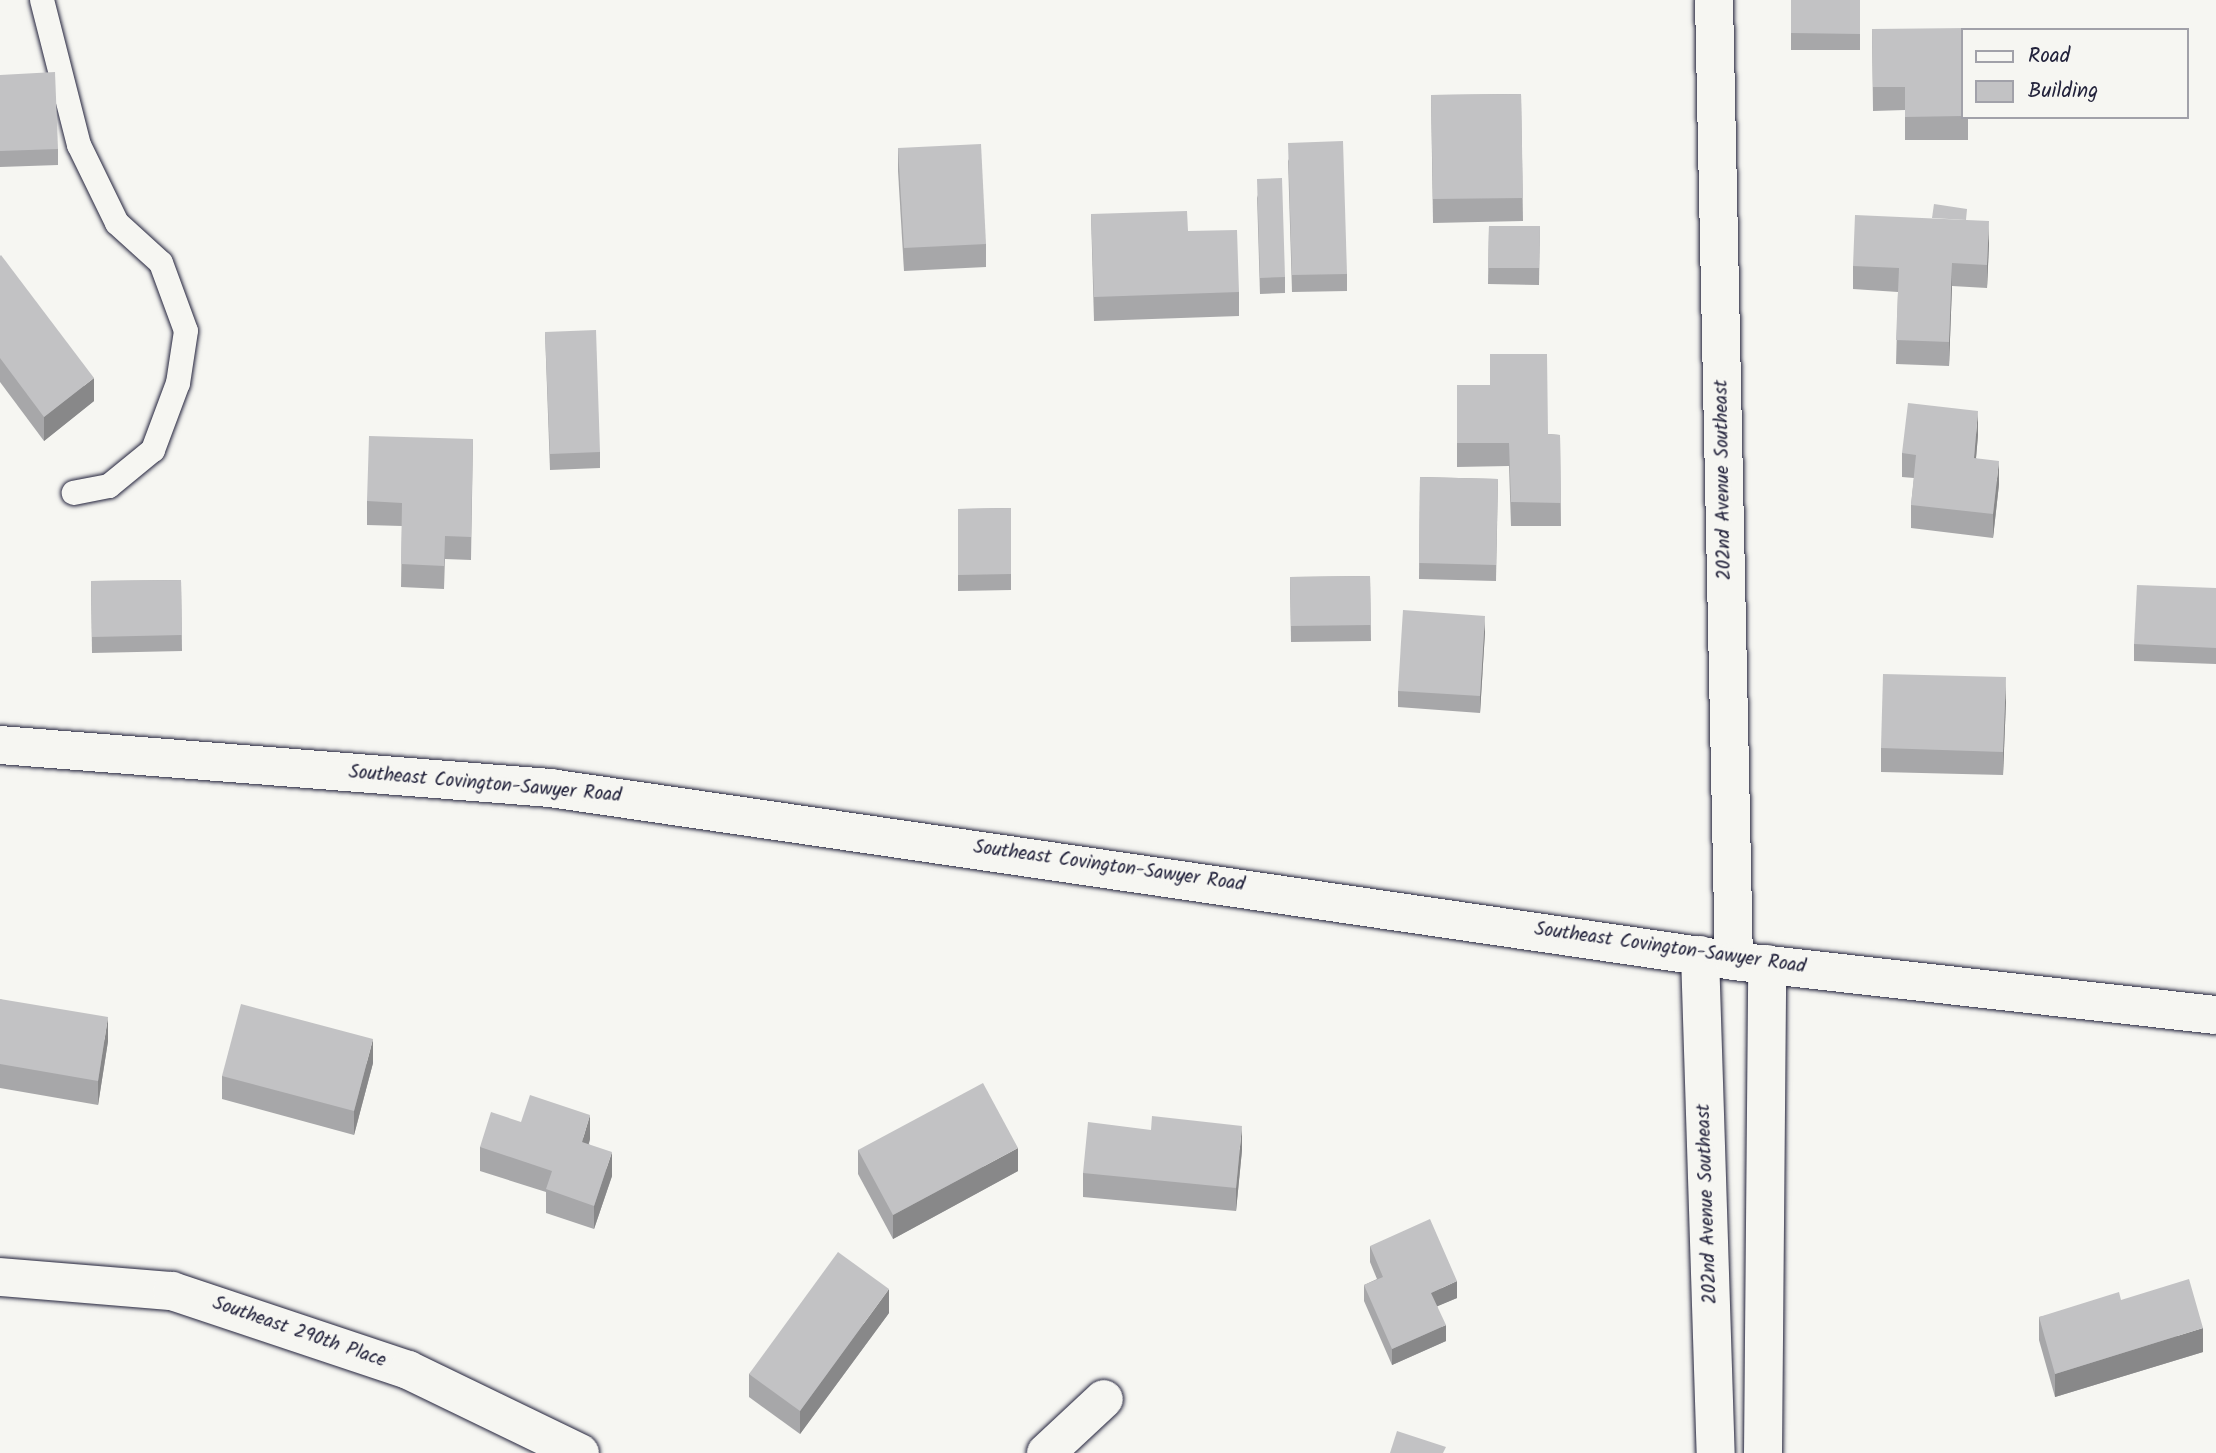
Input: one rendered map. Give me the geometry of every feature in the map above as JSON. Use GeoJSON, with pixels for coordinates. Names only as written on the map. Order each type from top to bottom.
{"type":"FeatureCollection","features":[{"type":"Feature","properties":{"kind":"street","name":"202nd Avenue Southeast"},"geometry":{"type":"LineString","coordinates":[[1714,0],[1734,960],[1763,1453]]}},
{"type":"Feature","properties":{"kind":"street","name":"Southeast Covington-Sawyer Road"},"geometry":{"type":"LineString","coordinates":[[0,745],[550,788],[1734,960],[2216,1016]]}},
{"type":"Feature","properties":{"kind":"street","name":"202nd Avenue Southeast"},"geometry":{"type":"LineString","coordinates":[[1716,1453],[1734,960]]}},
{"type":"Feature","properties":{"kind":"street","name":"Southeast 290th Place"},"geometry":{"type":"LineString","coordinates":[[0,1277],[172,1291],[408,1370],[580,1453]]}},
{"type":"Feature","properties":{"kind":"street"},"geometry":{"type":"LineString","coordinates":[[1046,1453],[1104,1399]]}},
{"type":"Feature","properties":{"kind":"lane"},"geometry":{"type":"LineString","coordinates":[[42,0],[79,145],[117,223],[161,263],[186,331],[178,383],[153,450],[108,486],[74,493]]}},
{"type":"Feature","properties":{"kind":"building"},"geometry":{"type":"Polygon","coordinates":[[[1791,0],[1860,0],[1860,34],[1791,33],[1791,0]]]}},
{"type":"Feature","properties":{"kind":"building"},"geometry":{"type":"Polygon","coordinates":[[[1960,28],[1960,116],[1905,117],[1905,87],[1873,87],[1872,29],[1960,28]]]}},
{"type":"Feature","properties":{"kind":"building"},"geometry":{"type":"Polygon","coordinates":[[[55,72],[58,149],[0,151],[0,75],[55,72]]]}},
{"type":"Feature","properties":{"kind":"building"},"geometry":{"type":"Polygon","coordinates":[[[1521,94],[1523,198],[1433,199],[1431,95],[1521,94]]]}},
{"type":"Feature","properties":{"kind":"building"},"geometry":{"type":"Polygon","coordinates":[[[1343,141],[1347,274],[1292,275],[1288,143],[1343,141]]]}},
{"type":"Feature","properties":{"kind":"building"},"geometry":{"type":"Polygon","coordinates":[[[981,144],[986,244],[904,248],[898,148],[981,144]]]}},
{"type":"Feature","properties":{"kind":"building"},"geometry":{"type":"Polygon","coordinates":[[[1282,178],[1285,277],[1260,278],[1257,179],[1282,178]]]}},
{"type":"Feature","properties":{"kind":"building"},"geometry":{"type":"Polygon","coordinates":[[[1934,204],[1967,209],[1966,220],[1932,218],[1934,204]]]}},
{"type":"Feature","properties":{"kind":"building"},"geometry":{"type":"Polygon","coordinates":[[[1187,211],[1188,231],[1237,230],[1239,292],[1094,297],[1091,214],[1187,211]]]}},
{"type":"Feature","properties":{"kind":"building"},"geometry":{"type":"Polygon","coordinates":[[[1855,215],[1989,221],[1987,265],[1952,263],[1949,342],[1896,340],[1899,268],[1853,266],[1855,215]]]}},
{"type":"Feature","properties":{"kind":"building"},"geometry":{"type":"Polygon","coordinates":[[[1489,226],[1540,226],[1539,268],[1488,268],[1489,226]]]}},
{"type":"Feature","properties":{"kind":"building"},"geometry":{"type":"Polygon","coordinates":[[[1,255],[94,378],[44,417],[0,358],[1,255]]]}},
{"type":"Feature","properties":{"kind":"building"},"geometry":{"type":"Polygon","coordinates":[[[596,330],[600,452],[550,454],[545,332],[596,330]]]}},
{"type":"Feature","properties":{"kind":"building"},"geometry":{"type":"Polygon","coordinates":[[[1490,354],[1547,354],[1548,434],[1560,435],[1561,503],[1511,502],[1509,443],[1457,443],[1457,385],[1490,385],[1490,354]]]}},
{"type":"Feature","properties":{"kind":"building"},"geometry":{"type":"Polygon","coordinates":[[[1908,403],[1978,411],[1974,458],[1999,461],[1993,514],[1911,505],[1916,455],[1902,453],[1908,403]]]}},
{"type":"Feature","properties":{"kind":"building"},"geometry":{"type":"Polygon","coordinates":[[[369,436],[473,439],[471,537],[445,536],[444,566],[401,564],[402,503],[367,501],[369,436]]]}},
{"type":"Feature","properties":{"kind":"building"},"geometry":{"type":"Polygon","coordinates":[[[1420,477],[1498,479],[1496,565],[1419,563],[1420,477]]]}},
{"type":"Feature","properties":{"kind":"building"},"geometry":{"type":"Polygon","coordinates":[[[1011,508],[1011,574],[958,575],[958,509],[1011,508]]]}},
{"type":"Feature","properties":{"kind":"building"},"geometry":{"type":"Polygon","coordinates":[[[1370,576],[1371,625],[1291,626],[1290,577],[1370,576]]]}},
{"type":"Feature","properties":{"kind":"building"},"geometry":{"type":"Polygon","coordinates":[[[181,580],[182,635],[92,637],[91,581],[181,580]]]}},
{"type":"Feature","properties":{"kind":"building"},"geometry":{"type":"Polygon","coordinates":[[[2137,585],[2216,588],[2216,648],[2134,644],[2137,585]]]}},
{"type":"Feature","properties":{"kind":"building"},"geometry":{"type":"Polygon","coordinates":[[[1403,610],[1485,616],[1480,696],[1398,691],[1403,610]]]}},
{"type":"Feature","properties":{"kind":"building"},"geometry":{"type":"Polygon","coordinates":[[[1883,674],[2006,677],[2003,752],[1881,748],[1883,674]]]}},
{"type":"Feature","properties":{"kind":"building"},"geometry":{"type":"Polygon","coordinates":[[[0,999],[108,1017],[98,1081],[0,1064],[0,999]]]}},
{"type":"Feature","properties":{"kind":"building"},"geometry":{"type":"Polygon","coordinates":[[[241,1004],[373,1039],[354,1111],[222,1076],[241,1004]]]}},
{"type":"Feature","properties":{"kind":"building"},"geometry":{"type":"Polygon","coordinates":[[[983,1083],[1018,1148],[893,1215],[858,1150],[983,1083]]]}},
{"type":"Feature","properties":{"kind":"building"},"geometry":{"type":"Polygon","coordinates":[[[530,1095],[590,1115],[582,1142],[612,1152],[594,1206],[546,1189],[552,1171],[480,1147],[491,1112],[521,1122],[530,1095]]]}},
{"type":"Feature","properties":{"kind":"building"},"geometry":{"type":"Polygon","coordinates":[[[1152,1116],[1242,1126],[1236,1188],[1083,1173],[1088,1122],[1151,1130],[1152,1116]]]}},
{"type":"Feature","properties":{"kind":"building"},"geometry":{"type":"Polygon","coordinates":[[[1430,1219],[1457,1281],[1431,1293],[1446,1325],[1392,1349],[1364,1285],[1383,1277],[1370,1246],[1430,1219]]]}},
{"type":"Feature","properties":{"kind":"building"},"geometry":{"type":"Polygon","coordinates":[[[838,1252],[889,1289],[800,1411],[749,1374],[838,1252]]]}},
{"type":"Feature","properties":{"kind":"building"},"geometry":{"type":"Polygon","coordinates":[[[2189,1279],[2203,1328],[2055,1374],[2039,1317],[2119,1292],[2121,1300],[2189,1279]]]}},
{"type":"Feature","properties":{"kind":"building"},"geometry":{"type":"Polygon","coordinates":[[[1397,1431],[1446,1447],[1443,1453],[1390,1453],[1397,1431]]]}}]}
